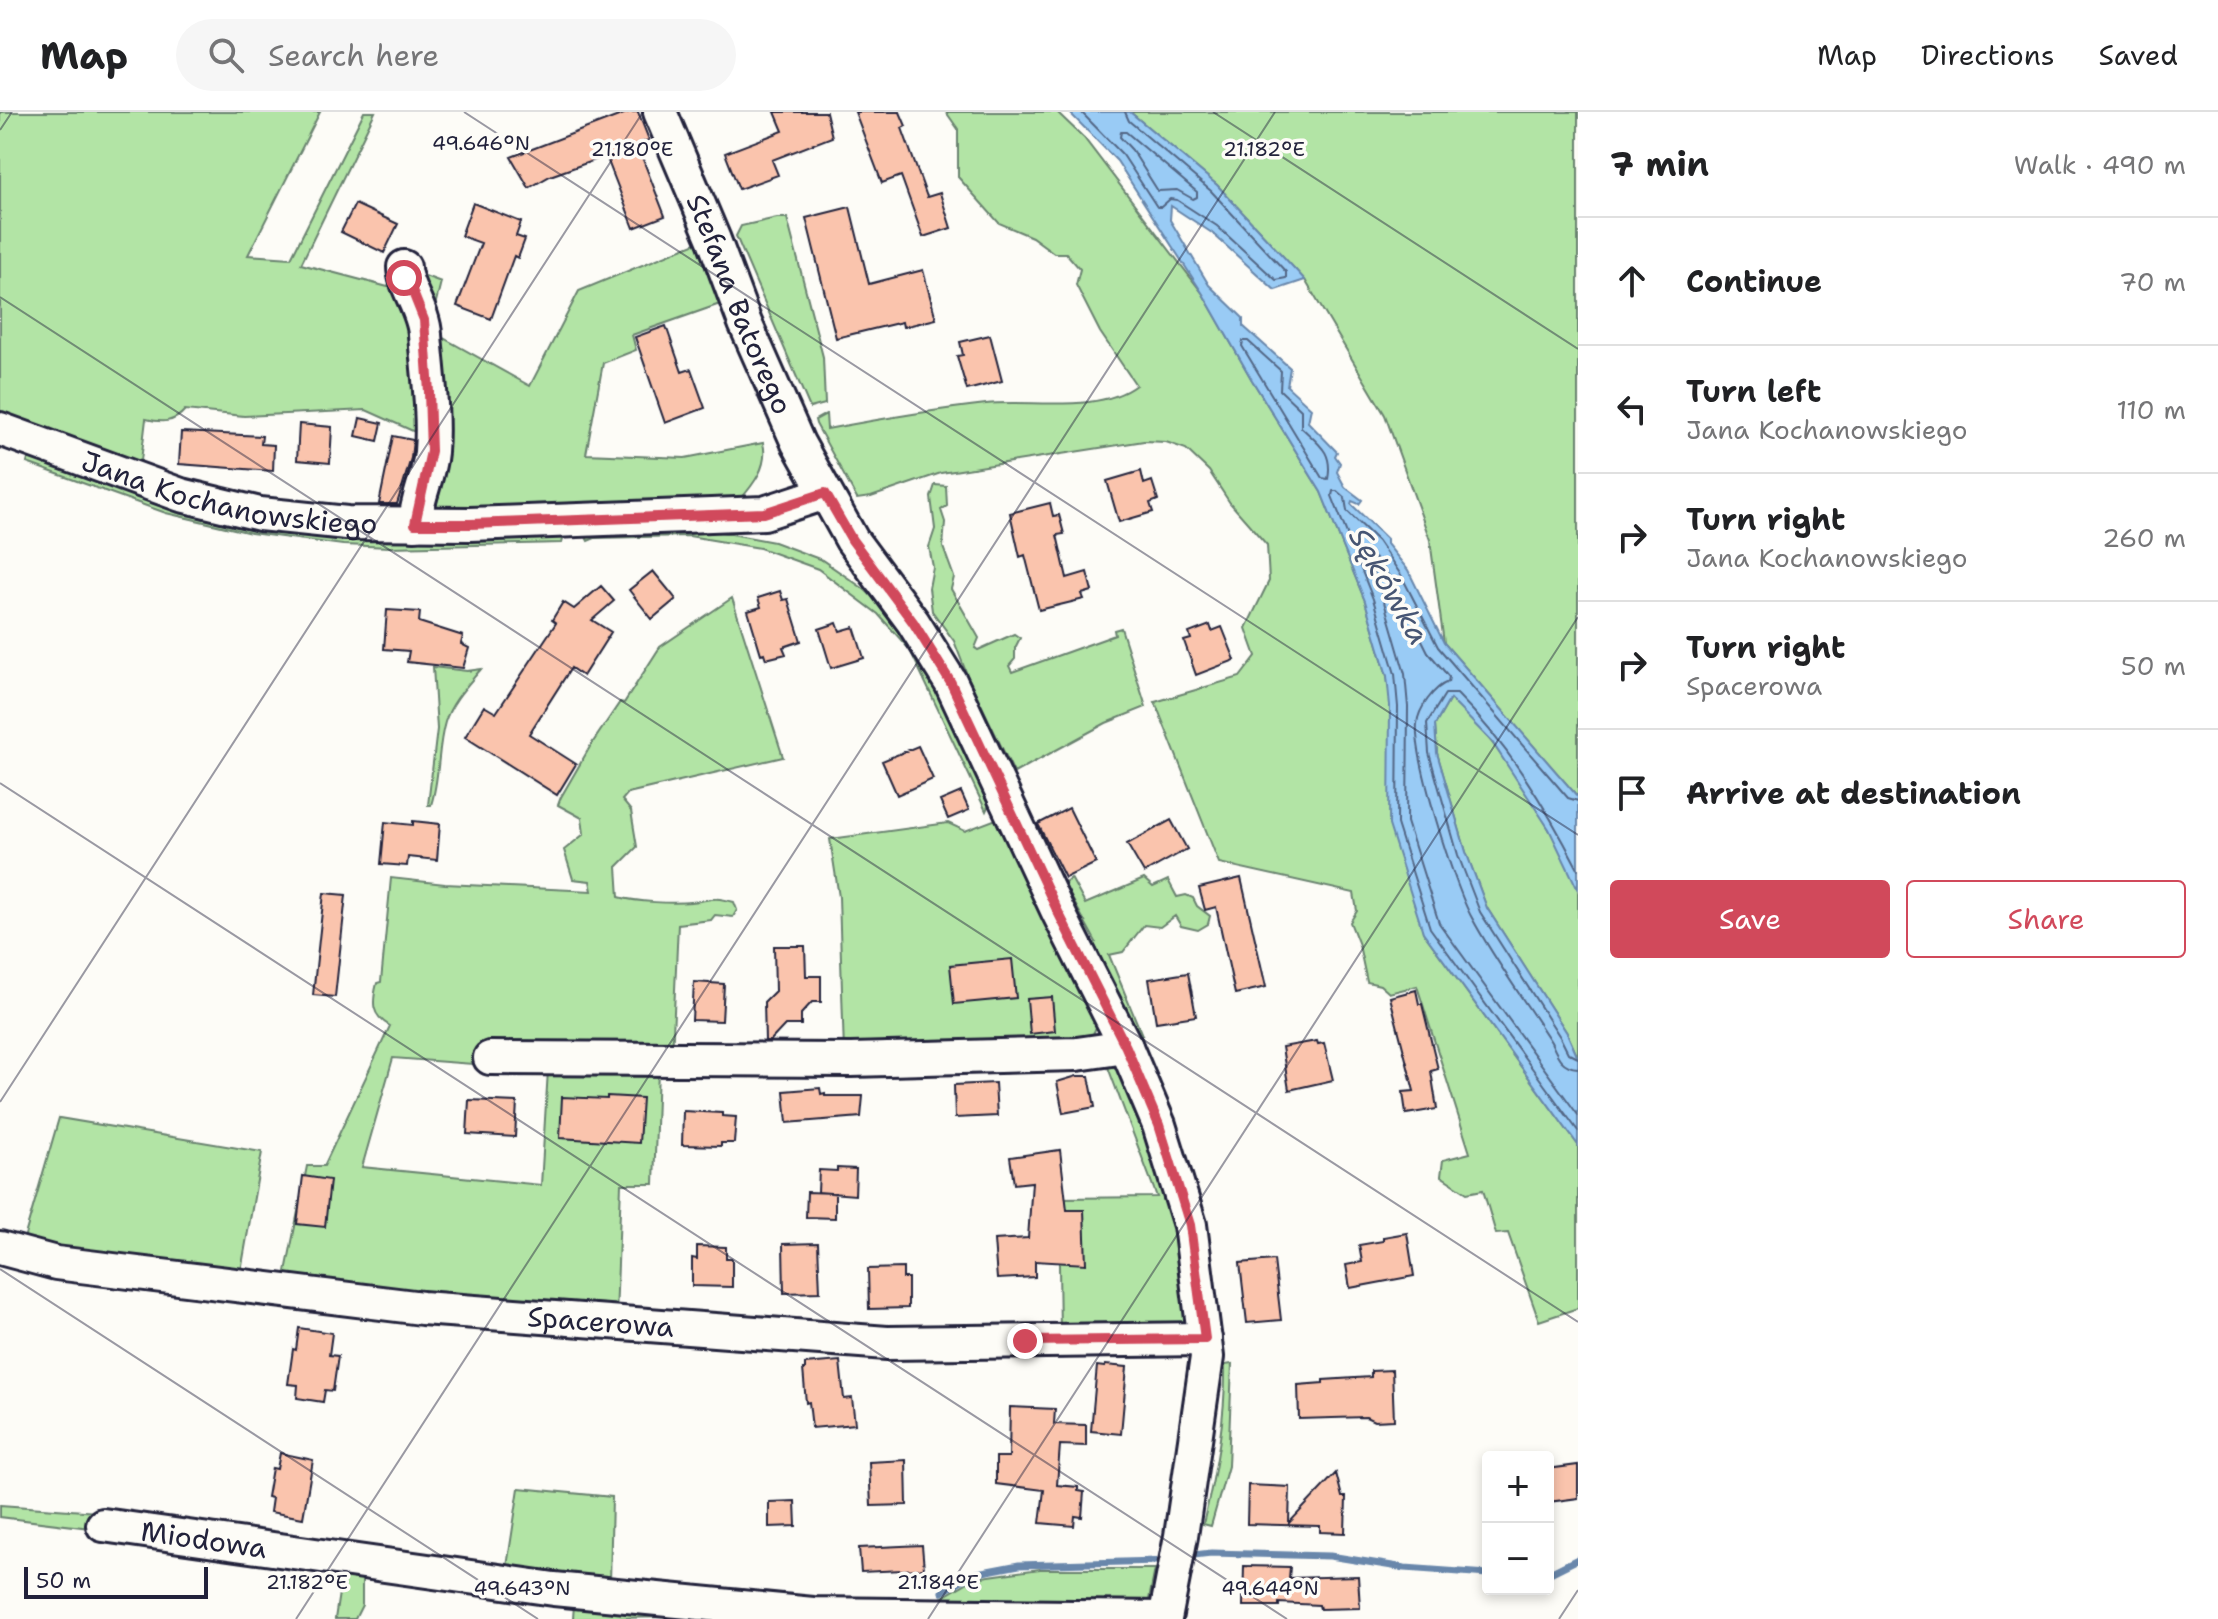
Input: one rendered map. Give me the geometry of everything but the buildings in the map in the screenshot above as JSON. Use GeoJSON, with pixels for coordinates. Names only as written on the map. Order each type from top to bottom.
{"type":"FeatureCollection","features":[{"type":"Feature","properties":{"kind":"street","name":"Stefana Batorego"},"geometry":{"type":"LineString","coordinates":[[660,112],[779,403],[825,493]]}},
{"type":"Feature","properties":{"kind":"street"},"geometry":{"type":"LineString","coordinates":[[404,267],[404,278],[424,320],[429,392],[431,451],[415,524]]}},
{"type":"Feature","properties":{"kind":"street","name":"Jana Kochanowskiego"},"geometry":{"type":"LineString","coordinates":[[0,429],[181,495],[260,514],[347,523],[470,524],[764,513],[825,493]]}},
{"type":"Feature","properties":{"kind":"street"},"geometry":{"type":"LineString","coordinates":[[825,493],[852,540],[913,622],[951,683],[1058,912],[1126,1047],[1159,1125],[1190,1225],[1207,1357],[1165,1618]]}},
{"type":"Feature","properties":{"kind":"street"},"geometry":{"type":"LineString","coordinates":[[490,1058],[851,1060],[1077,1054],[1126,1047]]}},
{"type":"Feature","properties":{"kind":"street","name":"Spacerowa"},"geometry":{"type":"LineString","coordinates":[[0,1248],[56,1263],[422,1308],[887,1343],[1205,1339]]}},
{"type":"Feature","properties":{"kind":"street","name":"Miodowa"},"geometry":{"type":"LineString","coordinates":[[103,1525],[554,1589],[813,1614],[1165,1618]]}},
{"type":"Feature","properties":{"kind":"green space"},"geometry":{"type":"Polygon","coordinates":[[[0,112],[320,112],[248,255],[291,258],[364,112],[375,112],[301,264],[388,287],[398,266],[441,282],[429,330],[530,386],[579,291],[703,240],[720,304],[632,335],[636,350],[603,363],[586,454],[685,458],[763,443],[762,467],[739,501],[433,513],[433,440],[366,410],[244,416],[185,410],[167,421],[146,419],[140,469],[0,419],[0,112]]]}},
{"type":"Feature","properties":{"kind":"green space"},"geometry":{"type":"Polygon","coordinates":[[[946,112],[1057,112],[1084,138],[1203,294],[1321,492],[1365,601],[1387,676],[1423,932],[1578,1145],[1578,1308],[1539,1321],[1508,1233],[1496,1234],[1483,1190],[1467,1193],[1441,1176],[1443,1160],[1470,1153],[1417,986],[1389,993],[1380,985],[1367,982],[1350,922],[1357,911],[1354,893],[1219,863],[1155,702],[1240,677],[1256,656],[1246,628],[1269,581],[1267,545],[1230,503],[1209,471],[1186,449],[1166,442],[1144,441],[941,473],[857,499],[816,424],[815,420],[826,414],[827,429],[986,404],[1064,404],[1103,400],[1136,385],[1100,332],[1076,285],[1080,269],[1066,253],[1054,253],[1032,237],[999,223],[958,177],[958,129],[946,112]]]}},
{"type":"Feature","properties":{"kind":"green space"},"geometry":{"type":"Polygon","coordinates":[[[1130,112],[1578,112],[1578,797],[1444,643],[1430,540],[1385,415],[1305,280],[1217,185],[1130,112]]]}},
{"type":"Feature","properties":{"kind":"green space"},"geometry":{"type":"Polygon","coordinates":[[[787,218],[823,357],[825,404],[810,408],[736,236],[741,226],[787,218]]]}},
{"type":"Feature","properties":{"kind":"green space"},"geometry":{"type":"Polygon","coordinates":[[[29,455],[171,508],[262,528],[391,539],[564,536],[562,543],[390,547],[343,545],[251,533],[166,513],[27,463],[29,455]]]}},
{"type":"Feature","properties":{"kind":"green space"},"geometry":{"type":"Polygon","coordinates":[[[935,485],[946,486],[947,506],[941,510],[945,522],[943,547],[954,577],[951,589],[979,638],[975,648],[978,650],[1014,634],[1020,638],[1015,648],[1015,659],[1009,666],[1012,672],[1115,635],[1114,630],[1121,628],[1146,707],[1106,723],[1014,773],[954,641],[932,611],[929,588],[933,567],[929,547],[935,529],[931,497],[935,485]]]}},
{"type":"Feature","properties":{"kind":"green space"},"geometry":{"type":"Polygon","coordinates":[[[715,531],[774,542],[822,560],[864,589],[887,610],[917,645],[991,800],[986,811],[910,650],[878,614],[818,569],[760,548],[689,536],[595,538],[588,541],[586,537],[715,531]]]}},
{"type":"Feature","properties":{"kind":"green space"},"geometry":{"type":"Polygon","coordinates":[[[732,598],[783,757],[628,793],[622,800],[631,811],[637,847],[617,867],[619,897],[665,903],[720,899],[734,902],[737,910],[733,917],[715,915],[711,920],[678,924],[672,1056],[489,1049],[473,1064],[393,1058],[362,1167],[541,1185],[548,1070],[658,1069],[654,1184],[621,1184],[616,1317],[21,1249],[59,1118],[262,1152],[241,1271],[285,1277],[307,1166],[324,1166],[390,1026],[376,1013],[374,1002],[377,983],[381,982],[391,878],[445,884],[592,891],[590,881],[573,879],[564,850],[584,834],[582,818],[558,805],[561,797],[591,745],[620,702],[624,703],[660,647],[732,598]]]}},
{"type":"Feature","properties":{"kind":"green space"},"geometry":{"type":"Polygon","coordinates":[[[433,667],[467,671],[481,669],[448,714],[434,795],[431,805],[428,805],[437,729],[433,667]]]}},
{"type":"Feature","properties":{"kind":"green space"},"geometry":{"type":"Polygon","coordinates":[[[1450,699],[1478,726],[1516,777],[1553,835],[1572,873],[1578,890],[1578,1058],[1567,1033],[1487,908],[1466,852],[1437,753],[1435,725],[1450,699]]]}},
{"type":"Feature","properties":{"kind":"green space"},"geometry":{"type":"Polygon","coordinates":[[[999,818],[1098,1023],[1093,1034],[1080,1043],[844,1053],[839,897],[830,839],[948,823],[965,831],[999,818]]]}},
{"type":"Feature","properties":{"kind":"green space"},"geometry":{"type":"Polygon","coordinates":[[[1071,878],[1085,904],[1144,879],[1153,887],[1168,880],[1177,897],[1186,895],[1193,898],[1197,906],[1210,916],[1208,924],[1198,930],[1181,926],[1175,916],[1160,927],[1144,925],[1123,952],[1109,955],[1142,1035],[1139,1035],[1094,944],[1096,942],[1064,884],[1071,878]]]}},
{"type":"Feature","properties":{"kind":"green space"},"geometry":{"type":"Polygon","coordinates":[[[1114,1060],[1142,1122],[1178,1235],[1186,1318],[1177,1329],[1060,1332],[1058,1198],[1157,1197],[1106,1062],[1114,1060]]]}},
{"type":"Feature","properties":{"kind":"green space"},"geometry":{"type":"Polygon","coordinates":[[[1232,1364],[1228,1466],[1211,1526],[1203,1524],[1219,1445],[1225,1365],[1232,1364]]]}},
{"type":"Feature","properties":{"kind":"green space"},"geometry":{"type":"Polygon","coordinates":[[[519,1488],[612,1497],[610,1584],[506,1573],[519,1488]]]}},
{"type":"Feature","properties":{"kind":"green space"},"geometry":{"type":"Polygon","coordinates":[[[0,1505],[139,1515],[140,1534],[0,1517],[0,1505]]]}},
{"type":"Feature","properties":{"kind":"green space"},"geometry":{"type":"Polygon","coordinates":[[[344,1560],[362,1571],[362,1605],[355,1619],[335,1619],[344,1560]]]}},
{"type":"Feature","properties":{"kind":"green space"},"geometry":{"type":"Polygon","coordinates":[[[1040,1569],[1155,1569],[1147,1610],[936,1601],[975,1578],[1040,1569]]]}},
{"type":"Feature","properties":{"kind":"green space"},"geometry":{"type":"Polygon","coordinates":[[[574,1604],[712,1619],[573,1619],[574,1604]]]}},
{"type":"Feature","properties":{"kind":"water","name":"Sękówka"},"geometry":{"type":"Polygon","coordinates":[[[1069,112],[1130,112],[1217,185],[1305,280],[1275,290],[1212,233],[1171,206],[1170,220],[1209,285],[1243,318],[1243,326],[1290,368],[1287,386],[1311,408],[1308,422],[1337,452],[1335,456],[1340,463],[1337,472],[1345,487],[1362,500],[1359,504],[1352,501],[1351,504],[1387,539],[1387,544],[1408,570],[1444,643],[1578,797],[1578,890],[1549,829],[1492,742],[1450,699],[1435,725],[1437,753],[1466,852],[1487,908],[1567,1033],[1578,1058],[1578,1145],[1423,932],[1389,825],[1390,706],[1387,676],[1365,601],[1321,492],[1203,294],[1117,161],[1069,112]]]}},
{"type":"Feature","properties":{"kind":"waterway"},"geometry":{"type":"LineString","coordinates":[[1194,1555],[1330,1556],[1405,1568],[1482,1574]]}},
{"type":"Feature","properties":{"kind":"waterway"},"geometry":{"type":"LineString","coordinates":[[1554,1571],[1578,1559]]}},
{"type":"Feature","properties":{"kind":"waterway"},"geometry":{"type":"LineString","coordinates":[[942,1592],[972,1574],[1019,1565],[1157,1561]]}},
{"type":"Feature","properties":{"kind":"route"},"geometry":{"type":"LineString","coordinates":[[404,278],[424,320],[429,392],[431,451],[415,524],[764,513],[825,493],[852,540],[913,622],[951,683],[1058,912],[1126,1047],[1159,1125],[1190,1225],[1205,1339],[1025,1341]]}}]}
